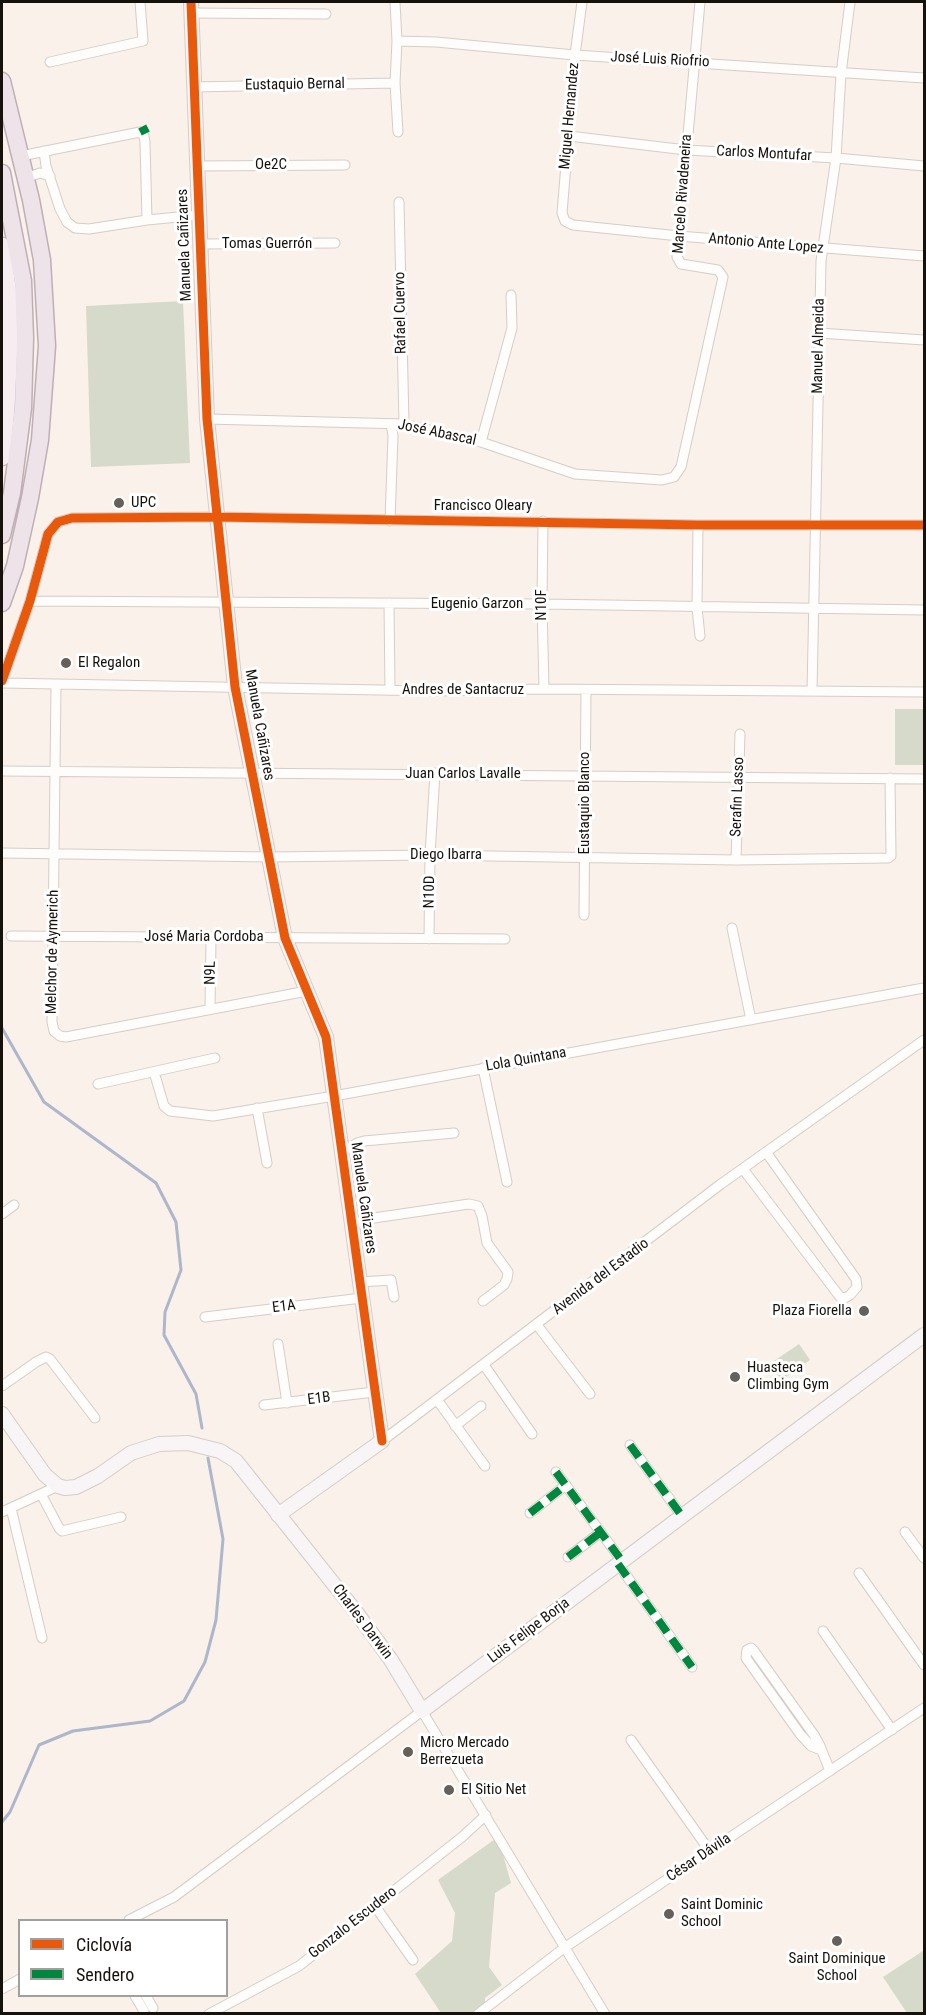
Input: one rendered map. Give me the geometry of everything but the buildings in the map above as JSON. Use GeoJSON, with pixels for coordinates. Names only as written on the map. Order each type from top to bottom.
{"type":"FeatureCollection","features":[{"type":"Feature","properties":{"kind":"highway"},"geometry":{"type":"LineString","coordinates":[[2,81],[27,181],[42,260],[47,346],[40,440],[30,498],[15,566],[2,603]]}},
{"type":"Feature","properties":{"kind":"highway"},"geometry":{"type":"LineString","coordinates":[[2,172],[23,281],[25,329],[23,408],[12,493],[2,535]]}},
{"type":"Feature","properties":{"kind":"main road"},"geometry":{"type":"LineString","coordinates":[[2,245],[9,292],[10,345],[6,431],[2,458]]}},
{"type":"Feature","properties":{"kind":"street"},"geometry":{"type":"LineString","coordinates":[[50,62],[143,41],[140,2]]}},
{"type":"Feature","properties":{"kind":"street"},"geometry":{"type":"LineString","coordinates":[[395,2],[395,83],[398,132]]}},
{"type":"Feature","properties":{"kind":"street","name":"Miguel Hernandez"},"geometry":{"type":"LineString","coordinates":[[573,225],[565,221],[562,213],[575,55],[582,2]]}},
{"type":"Feature","properties":{"kind":"street","name":"Marcelo Rivadeneira"},"geometry":{"type":"LineString","coordinates":[[662,480],[674,477],[681,467],[723,278],[718,270],[681,264],[678,261],[700,2]]}},
{"type":"Feature","properties":{"kind":"street","name":"Manuel Almeida"},"geometry":{"type":"LineString","coordinates":[[812,692],[821,261],[836,158],[841,74],[850,2]]}},
{"type":"Feature","properties":{"kind":"street"},"geometry":{"type":"LineString","coordinates":[[191,7],[326,14]]}},
{"type":"Feature","properties":{"kind":"street","name":"Manuela Cañizares"},"geometry":{"type":"LineString","coordinates":[[191,7],[207,419],[235,687],[285,938],[326,1037],[382,1441]]}},
{"type":"Feature","properties":{"kind":"street","name":"José Luis Riofrio"},"geometry":{"type":"LineString","coordinates":[[396,41],[436,42],[575,55],[841,74],[924,78]]}},
{"type":"Feature","properties":{"kind":"street","name":"Eustaquio Bernal"},"geometry":{"type":"LineString","coordinates":[[194,87],[395,83]]}},
{"type":"Feature","properties":{"kind":"street"},"geometry":{"type":"LineString","coordinates":[[21,156],[142,133],[145,142],[147,220]]}},
{"type":"Feature","properties":{"kind":"street","name":"Carlos Montufar"},"geometry":{"type":"LineString","coordinates":[[569,136],[686,150],[836,158],[924,166]]}},
{"type":"Feature","properties":{"kind":"street"},"geometry":{"type":"LineString","coordinates":[[44,151],[45,162],[63,217],[75,228],[89,229],[199,214]]}},
{"type":"Feature","properties":{"kind":"street","name":"Oe2C"},"geometry":{"type":"LineString","coordinates":[[197,166],[345,165]]}},
{"type":"Feature","properties":{"kind":"street"},"geometry":{"type":"LineString","coordinates":[[27,181],[31,176],[39,173],[50,176]]}},
{"type":"Feature","properties":{"kind":"street","name":"Rafael Cuervo"},"geometry":{"type":"LineString","coordinates":[[399,202],[404,424]]}},
{"type":"Feature","properties":{"kind":"street","name":"Antonio Ante Lopez"},"geometry":{"type":"LineString","coordinates":[[573,225],[824,249],[924,256]]}},
{"type":"Feature","properties":{"kind":"street","name":"Tomas Guerrón"},"geometry":{"type":"LineString","coordinates":[[200,244],[335,243]]}},
{"type":"Feature","properties":{"kind":"street"},"geometry":{"type":"LineString","coordinates":[[481,442],[512,328],[511,295]]}},
{"type":"Feature","properties":{"kind":"street"},"geometry":{"type":"LineString","coordinates":[[819,333],[924,340]]}},
{"type":"Feature","properties":{"kind":"street","name":"José Abascal"},"geometry":{"type":"LineString","coordinates":[[207,419],[404,424],[481,442],[575,474],[662,480]]}},
{"type":"Feature","properties":{"kind":"street"},"geometry":{"type":"LineString","coordinates":[[390,521],[393,436],[391,424]]}},
{"type":"Feature","properties":{"kind":"street","name":"Francisco Oleary"},"geometry":{"type":"LineString","coordinates":[[30,601],[48,534],[58,522],[72,518],[543,521],[698,525],[924,525]]}},
{"type":"Feature","properties":{"kind":"street","name":"N10F"},"geometry":{"type":"LineString","coordinates":[[543,521],[544,689]]}},
{"type":"Feature","properties":{"kind":"street"},"geometry":{"type":"LineString","coordinates":[[698,525],[697,608],[700,636]]}},
{"type":"Feature","properties":{"kind":"street"},"geometry":{"type":"LineString","coordinates":[[2,682],[30,601]]}},
{"type":"Feature","properties":{"kind":"street","name":"Eugenio Garzon"},"geometry":{"type":"LineString","coordinates":[[30,601],[542,604],[924,610]]}},
{"type":"Feature","properties":{"kind":"street"},"geometry":{"type":"LineString","coordinates":[[389,603],[390,690]]}},
{"type":"Feature","properties":{"kind":"street","name":"Andres de Santacruz"},"geometry":{"type":"LineString","coordinates":[[2,682],[56,685],[434,691],[544,689],[924,692]]}},
{"type":"Feature","properties":{"kind":"street","name":"Melchor de Aymerich"},"geometry":{"type":"LineString","coordinates":[[56,685],[52,1027],[60,1036],[75,1035],[308,991]]}},
{"type":"Feature","properties":{"kind":"street","name":"Eustaquio Blanco"},"geometry":{"type":"LineString","coordinates":[[584,915],[586,690]]}},
{"type":"Feature","properties":{"kind":"street","name":"Serafin Lasso"},"geometry":{"type":"LineString","coordinates":[[736,860],[740,734]]}},
{"type":"Feature","properties":{"kind":"street","name":"Juan Carlos Lavalle"},"geometry":{"type":"LineString","coordinates":[[2,771],[924,779]]}},
{"type":"Feature","properties":{"kind":"street","name":"N10D"},"geometry":{"type":"LineString","coordinates":[[429,939],[430,855],[435,773]]}},
{"type":"Feature","properties":{"kind":"street","name":"Diego Ibarra"},"geometry":{"type":"LineString","coordinates":[[2,853],[270,857],[430,855],[736,860],[890,857],[890,778]]}},
{"type":"Feature","properties":{"kind":"street"},"geometry":{"type":"LineString","coordinates":[[732,928],[751,1020]]}},
{"type":"Feature","properties":{"kind":"street","name":"José Maria Cordoba"},"geometry":{"type":"LineString","coordinates":[[11,936],[505,939]]}},
{"type":"Feature","properties":{"kind":"street","name":"N9L"},"geometry":{"type":"LineString","coordinates":[[210,1009],[211,938]]}},
{"type":"Feature","properties":{"kind":"street","name":"Lola Quintana"},"geometry":{"type":"LineString","coordinates":[[154,1072],[164,1107],[170,1111],[213,1116],[924,988]]}},
{"type":"Feature","properties":{"kind":"street","name":"Avenida del Estadio"},"geometry":{"type":"LineString","coordinates":[[278,1515],[438,1401],[766,1152],[924,1040]]}},
{"type":"Feature","properties":{"kind":"street"},"geometry":{"type":"LineString","coordinates":[[98,1084],[215,1058]]}},
{"type":"Feature","properties":{"kind":"street"},"geometry":{"type":"LineString","coordinates":[[483,1068],[507,1182]]}},
{"type":"Feature","properties":{"kind":"street"},"geometry":{"type":"LineString","coordinates":[[257,1108],[267,1163]]}},
{"type":"Feature","properties":{"kind":"street"},"geometry":{"type":"LineString","coordinates":[[342,1153],[364,1141],[454,1133]]}},
{"type":"Feature","properties":{"kind":"street"},"geometry":{"type":"LineString","coordinates":[[743,1169],[840,1297],[850,1296],[857,1287],[855,1279],[766,1152]]}},
{"type":"Feature","properties":{"kind":"street"},"geometry":{"type":"LineString","coordinates":[[352,1224],[374,1218],[469,1204],[478,1206],[487,1243],[508,1272],[504,1285],[483,1301]]}},
{"type":"Feature","properties":{"kind":"street"},"geometry":{"type":"LineString","coordinates":[[2,1214],[14,1205]]}},
{"type":"Feature","properties":{"kind":"street"},"geometry":{"type":"LineString","coordinates":[[360,1282],[390,1280],[394,1297]]}},
{"type":"Feature","properties":{"kind":"street","name":"E1A"},"geometry":{"type":"LineString","coordinates":[[205,1317],[362,1298]]}},
{"type":"Feature","properties":{"kind":"street"},"geometry":{"type":"LineString","coordinates":[[537,1325],[590,1394]]}},
{"type":"Feature","properties":{"kind":"street","name":"Luis Felipe Borja"},"geometry":{"type":"LineString","coordinates":[[131,1919],[174,1897],[924,1335]]}},
{"type":"Feature","properties":{"kind":"street"},"geometry":{"type":"LineString","coordinates":[[278,1344],[287,1403]]}},
{"type":"Feature","properties":{"kind":"street"},"geometry":{"type":"LineString","coordinates":[[2,1386],[36,1362],[46,1358],[50,1359],[95,1418]]}},
{"type":"Feature","properties":{"kind":"street"},"geometry":{"type":"LineString","coordinates":[[484,1365],[532,1434]]}},
{"type":"Feature","properties":{"kind":"street","name":"E1B"},"geometry":{"type":"LineString","coordinates":[[264,1406],[374,1392]]}},
{"type":"Feature","properties":{"kind":"street"},"geometry":{"type":"LineString","coordinates":[[438,1401],[485,1466]]}},
{"type":"Feature","properties":{"kind":"street"},"geometry":{"type":"LineString","coordinates":[[455,1426],[481,1406]]}},
{"type":"Feature","properties":{"kind":"street"},"geometry":{"type":"LineString","coordinates":[[2,1414],[45,1475],[58,1486]]}},
{"type":"Feature","properties":{"kind":"street","name":"Charles Darwin"},"geometry":{"type":"LineString","coordinates":[[2,1512],[58,1486],[76,1487],[98,1476],[131,1453],[146,1447],[174,1442],[188,1443],[219,1451],[236,1461],[356,1612],[391,1660],[605,2013]]}},
{"type":"Feature","properties":{"kind":"street"},"geometry":{"type":"LineString","coordinates":[[630,1444],[682,1516]]}},
{"type":"Feature","properties":{"kind":"street"},"geometry":{"type":"LineString","coordinates":[[556,1472],[601,1532],[692,1667]]}},
{"type":"Feature","properties":{"kind":"street"},"geometry":{"type":"LineString","coordinates":[[530,1513],[566,1485]]}},
{"type":"Feature","properties":{"kind":"street"},"geometry":{"type":"LineString","coordinates":[[41,1494],[62,1531],[121,1517]]}},
{"type":"Feature","properties":{"kind":"street"},"geometry":{"type":"LineString","coordinates":[[11,1508],[42,1638]]}},
{"type":"Feature","properties":{"kind":"street"},"geometry":{"type":"LineString","coordinates":[[568,1557],[601,1532]]}},
{"type":"Feature","properties":{"kind":"street"},"geometry":{"type":"LineString","coordinates":[[905,1532],[924,1557]]}},
{"type":"Feature","properties":{"kind":"street"},"geometry":{"type":"LineString","coordinates":[[859,1573],[924,1665]]}},
{"type":"Feature","properties":{"kind":"street"},"geometry":{"type":"LineString","coordinates":[[823,1631],[892,1730]]}},
{"type":"Feature","properties":{"kind":"street"},"geometry":{"type":"LineString","coordinates":[[821,1750],[811,1746],[800,1734],[746,1658],[747,1650],[751,1648],[754,1651],[814,1735],[821,1750],[830,1771]]}},
{"type":"Feature","properties":{"kind":"street","name":"César Dávila"},"geometry":{"type":"LineString","coordinates":[[478,2013],[564,1948],[924,1708]]}},
{"type":"Feature","properties":{"kind":"street"},"geometry":{"type":"LineString","coordinates":[[631,1740],[709,1850]]}},
{"type":"Feature","properties":{"kind":"street","name":"Gonzalo Escudero"},"geometry":{"type":"LineString","coordinates":[[209,2013],[299,1966],[486,1815]]}},
{"type":"Feature","properties":{"kind":"street"},"geometry":{"type":"LineString","coordinates":[[375,1906],[413,1960]]}},
{"type":"Feature","properties":{"kind":"street"},"geometry":{"type":"LineString","coordinates":[[2,1989],[18,1980]]}},
{"type":"Feature","properties":{"kind":"street"},"geometry":{"type":"LineString","coordinates":[[137,1997],[149,2010],[146,1997]]}},
{"type":"Feature","properties":{"kind":"green space"},"geometry":{"type":"Polygon","coordinates":[[[183,301],[190,463],[91,467],[86,306],[183,301]]]}},
{"type":"Feature","properties":{"kind":"green space"},"geometry":{"type":"Polygon","coordinates":[[[895,709],[924,709],[924,765],[895,765],[895,709]]]}},
{"type":"Feature","properties":{"kind":"green space"},"geometry":{"type":"Polygon","coordinates":[[[799,1344],[810,1360],[779,1382],[768,1365],[799,1344]]]}},
{"type":"Feature","properties":{"kind":"green space"},"geometry":{"type":"Polygon","coordinates":[[[498,1837],[511,1883],[495,1893],[489,1967],[502,1985],[485,1998],[485,2013],[441,2013],[415,1974],[452,1941],[455,1913],[438,1880],[498,1837]]]}},
{"type":"Feature","properties":{"kind":"green space"},"geometry":{"type":"Polygon","coordinates":[[[923,1951],[924,2013],[907,2013],[883,1977],[923,1951]]]}},
{"type":"Feature","properties":{"kind":"waterway"},"geometry":{"type":"LineString","coordinates":[[2,1028],[44,1102],[156,1183],[176,1222],[181,1270],[165,1312],[164,1335],[196,1394],[202,1428]]}},
{"type":"Feature","properties":{"kind":"waterway"},"geometry":{"type":"LineString","coordinates":[[2,1822],[10,1812],[39,1745],[73,1731],[150,1721],[184,1701],[205,1662],[216,1620],[223,1539],[208,1458]]}},
{"type":"Feature","properties":{"kind":"marked path"},"geometry":{"type":"LineString","coordinates":[[140,132],[148,128]]}},
{"type":"Feature","properties":{"kind":"marked path"},"geometry":{"type":"LineString","coordinates":[[630,1445],[682,1516]]}},
{"type":"Feature","properties":{"kind":"marked path"},"geometry":{"type":"LineString","coordinates":[[556,1472],[622,1561]]}},
{"type":"Feature","properties":{"kind":"marked path"},"geometry":{"type":"LineString","coordinates":[[530,1513],[566,1485]]}},
{"type":"Feature","properties":{"kind":"marked path"},"geometry":{"type":"LineString","coordinates":[[568,1557],[601,1532]]}},
{"type":"Feature","properties":{"kind":"marked path"},"geometry":{"type":"LineString","coordinates":[[618,1564],[692,1667]]}},
{"type":"Feature","properties":{"kind":"cycle path"},"geometry":{"type":"LineString","coordinates":[[191,2],[207,419],[235,687],[285,938],[326,1037],[382,1441]]}},
{"type":"Feature","properties":{"kind":"cycle path"},"geometry":{"type":"LineString","coordinates":[[2,681],[30,601],[48,534],[58,522],[72,518],[217,517],[698,525],[924,525]]}},
{"type":"Feature","properties":{"kind":"place","name":"UPC"},"geometry":{"type":"Point","coordinates":[119,503]}},
{"type":"Feature","properties":{"kind":"place","name":"El Regalon"},"geometry":{"type":"Point","coordinates":[66,663]}},
{"type":"Feature","properties":{"kind":"place","name":"Plaza Fiorella"},"geometry":{"type":"Point","coordinates":[864,1311]}},
{"type":"Feature","properties":{"kind":"place","name":"Huasteca Climbing Gym"},"geometry":{"type":"Point","coordinates":[735,1377]}},
{"type":"Feature","properties":{"kind":"place","name":"Micro Mercado Berrezueta"},"geometry":{"type":"Point","coordinates":[408,1752]}},
{"type":"Feature","properties":{"kind":"place","name":"El Sitio Net"},"geometry":{"type":"Point","coordinates":[449,1790]}},
{"type":"Feature","properties":{"kind":"place","name":"Saint Dominic School"},"geometry":{"type":"Point","coordinates":[669,1914]}},
{"type":"Feature","properties":{"kind":"place","name":"Saint Dominique School"},"geometry":{"type":"Point","coordinates":[837,1941]}}]}
